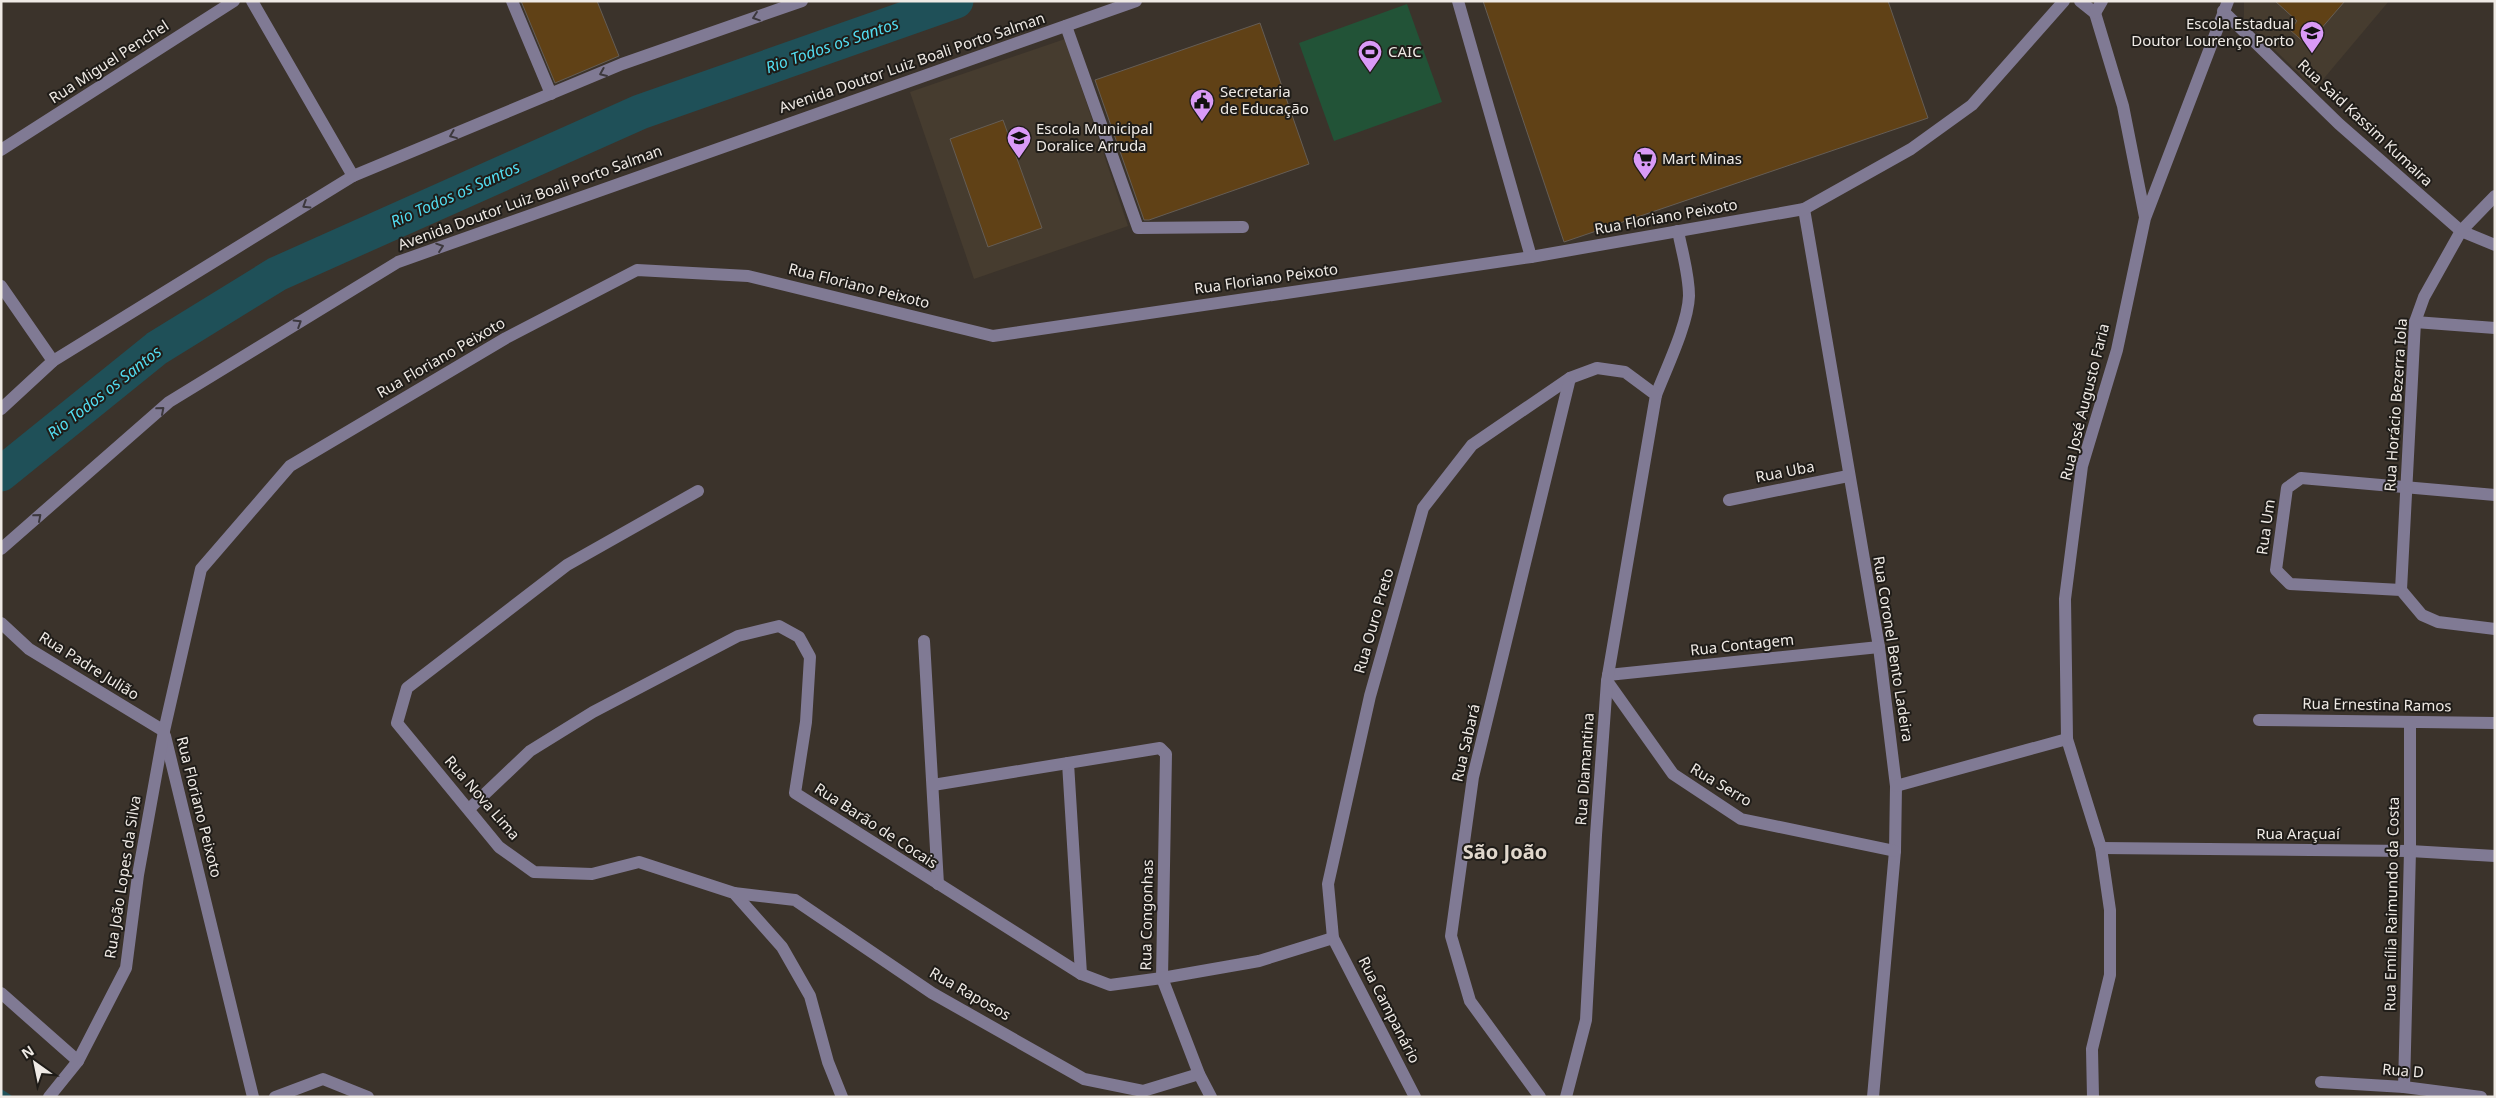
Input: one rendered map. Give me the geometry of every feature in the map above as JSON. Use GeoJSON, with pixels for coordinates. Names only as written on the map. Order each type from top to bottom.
{"type":"FeatureCollection","features":[{"type":"Feature","properties":{"kind":"street","name":"Rua Miguel Penchel"},"geometry":{"type":"LineString","coordinates":[[1,150],[234,1]]}},
{"type":"Feature","properties":{"kind":"street"},"geometry":{"type":"LineString","coordinates":[[252,1],[352,176]]}},
{"type":"Feature","properties":{"kind":"street"},"geometry":{"type":"LineString","coordinates":[[512,1],[551,94]]}},
{"type":"Feature","properties":{"kind":"street"},"geometry":{"type":"LineString","coordinates":[[1,409],[54,361],[352,176],[622,64],[802,1]]}},
{"type":"Feature","properties":{"kind":"street","name":"Avenida Doutor Luiz Boali Porto Salman"},"geometry":{"type":"LineString","coordinates":[[1,548],[169,402],[398,262],[1136,1]]}},
{"type":"Feature","properties":{"kind":"street"},"geometry":{"type":"LineString","coordinates":[[1458,1],[1531,257]]}},
{"type":"Feature","properties":{"kind":"street","name":"Rua Floriano Peixoto"},"geometry":{"type":"LineString","coordinates":[[253,1097],[164,731],[201,569],[290,466],[506,338],[637,270],[748,276],[993,336],[1531,257],[1804,209],[1911,149],[1972,105],[2064,1]]}},
{"type":"Feature","properties":{"kind":"street"},"geometry":{"type":"LineString","coordinates":[[2080,1],[2095,13],[2102,1]]}},
{"type":"Feature","properties":{"kind":"street","name":"Rua José Augusto Faria"},"geometry":{"type":"LineString","coordinates":[[2093,1097],[2092,1049],[2110,975],[2110,910],[2101,848],[2067,739],[2065,598],[2082,466],[2117,350],[2145,218],[2226,6]]}},
{"type":"Feature","properties":{"kind":"street","name":"Rua Said Kassim Kumaira"},"geometry":{"type":"LineString","coordinates":[[2226,6],[2339,124],[2461,231],[2495,245]]}},
{"type":"Feature","properties":{"kind":"street","name":"Rua José Augusto Faria"},"geometry":{"type":"LineString","coordinates":[[2095,13],[2123,106],[2145,218]]}},
{"type":"Feature","properties":{"kind":"street"},"geometry":{"type":"LineString","coordinates":[[1066,26],[1138,228],[1243,227]]}},
{"type":"Feature","properties":{"kind":"street","name":"Rua Horácio Bezerra Iola"},"geometry":{"type":"LineString","coordinates":[[2401,590],[2415,322],[2424,297],[2461,231],[2495,196]]}},
{"type":"Feature","properties":{"kind":"street","name":"Rua Coronel Bento Ladeira"},"geometry":{"type":"LineString","coordinates":[[1804,209],[1848,476],[1879,647],[1896,786],[1895,851],[1873,1097]]}},
{"type":"Feature","properties":{"kind":"street","name":"Rua Diamantina"},"geometry":{"type":"LineString","coordinates":[[1566,1097],[1586,1020],[1596,835],[1608,678],[1656,395],[1686,314],[1689,296],[1686,266],[1678,231]]}},
{"type":"Feature","properties":{"kind":"street"},"geometry":{"type":"LineString","coordinates":[[1,286],[54,361]]}},
{"type":"Feature","properties":{"kind":"street"},"geometry":{"type":"LineString","coordinates":[[2415,322],[2495,328]]}},
{"type":"Feature","properties":{"kind":"street","name":"Rua Ouro Preto"},"geometry":{"type":"LineString","coordinates":[[1334,938],[1328,884],[1370,696],[1423,508],[1472,444],[1570,378],[1597,368],[1625,372],[1656,395]]}},
{"type":"Feature","properties":{"kind":"street","name":"Rua Sabará"},"geometry":{"type":"LineString","coordinates":[[1540,1097],[1470,1001],[1451,936],[1473,777],[1570,378]]}},
{"type":"Feature","properties":{"kind":"street","name":"Rua Uba"},"geometry":{"type":"LineString","coordinates":[[1729,500],[1848,476]]}},
{"type":"Feature","properties":{"kind":"street","name":"Rua Um"},"geometry":{"type":"LineString","coordinates":[[2401,590],[2290,584],[2276,570],[2287,488],[2301,478],[2406,487]]}},
{"type":"Feature","properties":{"kind":"street"},"geometry":{"type":"LineString","coordinates":[[2406,487],[2495,495]]}},
{"type":"Feature","properties":{"kind":"street","name":"Rua Nova Lima"},"geometry":{"type":"LineString","coordinates":[[698,491],[567,565],[407,688],[397,724],[469,808],[499,848],[534,872],[592,874],[639,862],[734,893]]}},
{"type":"Feature","properties":{"kind":"street"},"geometry":{"type":"LineString","coordinates":[[2401,590],[2422,615],[2438,622],[2495,629]]}},
{"type":"Feature","properties":{"kind":"street","name":"Rua Padre Julião"},"geometry":{"type":"LineString","coordinates":[[1,623],[29,649],[164,731]]}},
{"type":"Feature","properties":{"kind":"street","name":"Rua Barão de Cocais"},"geometry":{"type":"LineString","coordinates":[[469,808],[530,751],[593,712],[738,636],[779,626],[799,637],[810,658],[806,722],[795,793],[1081,974],[1110,985],[1162,978],[1258,961],[1334,938]]}},
{"type":"Feature","properties":{"kind":"street"},"geometry":{"type":"LineString","coordinates":[[924,641],[938,884]]}},
{"type":"Feature","properties":{"kind":"street","name":"Rua Contagem"},"geometry":{"type":"LineString","coordinates":[[1608,678],[1879,647]]}},
{"type":"Feature","properties":{"kind":"street","name":"Rua Serro"},"geometry":{"type":"LineString","coordinates":[[1608,678],[1673,774],[1741,818],[1895,851]]}},
{"type":"Feature","properties":{"kind":"street","name":"Rua Ernestina Ramos"},"geometry":{"type":"LineString","coordinates":[[2259,720],[2495,723]]}},
{"type":"Feature","properties":{"kind":"street","name":"Rua Emília Raimundo da Costa"},"geometry":{"type":"LineString","coordinates":[[2404,1087],[2410,851],[2410,722]]}},
{"type":"Feature","properties":{"kind":"street","name":"Rua João Lopes da Silva"},"geometry":{"type":"LineString","coordinates":[[49,1097],[78,1061],[126,968],[138,875],[164,731]]}},
{"type":"Feature","properties":{"kind":"street"},"geometry":{"type":"LineString","coordinates":[[1896,786],[2067,739]]}},
{"type":"Feature","properties":{"kind":"street","name":"Rua Congonhas"},"geometry":{"type":"LineString","coordinates":[[1068,763],[1160,748],[1166,754],[1162,978],[1199,1074],[1211,1097]]}},
{"type":"Feature","properties":{"kind":"street"},"geometry":{"type":"LineString","coordinates":[[933,785],[1068,763],[1081,974]]}},
{"type":"Feature","properties":{"kind":"street","name":"Rua Araçuaí"},"geometry":{"type":"LineString","coordinates":[[2101,848],[2410,851],[2495,856]]}},
{"type":"Feature","properties":{"kind":"street"},"geometry":{"type":"LineString","coordinates":[[734,893],[782,947],[810,996],[828,1062],[842,1097]]}},
{"type":"Feature","properties":{"kind":"street","name":"Rua Raposos"},"geometry":{"type":"LineString","coordinates":[[734,893],[795,900],[932,993],[1084,1079],[1144,1091],[1199,1074]]}},
{"type":"Feature","properties":{"kind":"street","name":"Rua Campanário"},"geometry":{"type":"LineString","coordinates":[[1334,938],[1415,1097]]}},
{"type":"Feature","properties":{"kind":"street"},"geometry":{"type":"LineString","coordinates":[[1,993],[78,1061]]}},
{"type":"Feature","properties":{"kind":"street"},"geometry":{"type":"LineString","coordinates":[[275,1097],[323,1079],[368,1097]]}},
{"type":"Feature","properties":{"kind":"street","name":"Rua D"},"geometry":{"type":"LineString","coordinates":[[2321,1082],[2404,1087],[2481,1097]]}},
{"type":"Feature","properties":{"kind":"shaded area","name":"Escola Estadual Doutor Lourenço Porto"},"geometry":{"type":"Polygon","coordinates":[[[2244,1],[2389,1],[2315,89],[2244,20],[2244,1]]]}},
{"type":"Feature","properties":{"kind":"shaded area","name":"Escola Municipal Doralice Arruda"},"geometry":{"type":"Polygon","coordinates":[[[1065,39],[1128,226],[974,279],[910,92],[1065,39]]]}},
{"type":"Feature","properties":{"kind":"green space","name":"CAIC"},"geometry":{"type":"Polygon","coordinates":[[[1407,4],[1442,102],[1334,141],[1299,43],[1407,4]]]}},
{"type":"Feature","properties":{"kind":"building"},"geometry":{"type":"Polygon","coordinates":[[[521,1],[597,1],[619,56],[555,83],[521,1]]]}},
{"type":"Feature","properties":{"kind":"building","name":"Mart Minas"},"geometry":{"type":"Polygon","coordinates":[[[1483,1],[1888,1],[1928,118],[1564,242],[1483,1]]]}},
{"type":"Feature","properties":{"kind":"building"},"geometry":{"type":"Polygon","coordinates":[[[2275,1],[2345,1],[2307,45],[2290,30],[2297,21],[2275,1]]]}},
{"type":"Feature","properties":{"kind":"building","name":"Secretaria de Educação"},"geometry":{"type":"Polygon","coordinates":[[[1260,23],[1309,164],[1149,220],[1144,220],[1095,80],[1260,23]]]}},
{"type":"Feature","properties":{"kind":"building"},"geometry":{"type":"Polygon","coordinates":[[[1003,120],[1042,228],[988,247],[950,139],[1003,120]]]}},
{"type":"Feature","properties":{"kind":"waterway","name":"Rio Todos os Santos"},"geometry":{"type":"LineString","coordinates":[[1,474],[157,348],[277,274],[640,112],[956,1]]}},
{"type":"Feature","properties":{"kind":"waterway"},"geometry":{"type":"LineString","coordinates":[[1,1092],[9,1097]]}},
{"type":"Feature","properties":{"kind":"place","name":"Escola Estadual Doutor Lourenço Porto"},"geometry":{"type":"Point","coordinates":[2312,54]}},
{"type":"Feature","properties":{"kind":"place","name":"CAIC"},"geometry":{"type":"Point","coordinates":[1370,73]}},
{"type":"Feature","properties":{"kind":"place","name":"Secretaria de Educação"},"geometry":{"type":"Point","coordinates":[1202,122]}},
{"type":"Feature","properties":{"kind":"place","name":"Escola Municipal Doralice Arruda"},"geometry":{"type":"Point","coordinates":[1019,159]}},
{"type":"Feature","properties":{"kind":"place","name":"Mart Minas"},"geometry":{"type":"Point","coordinates":[1645,180]}},
{"type":"Feature","properties":{"kind":"district","name":"São João"},"geometry":{"type":"Point","coordinates":[1505,852]}}]}
